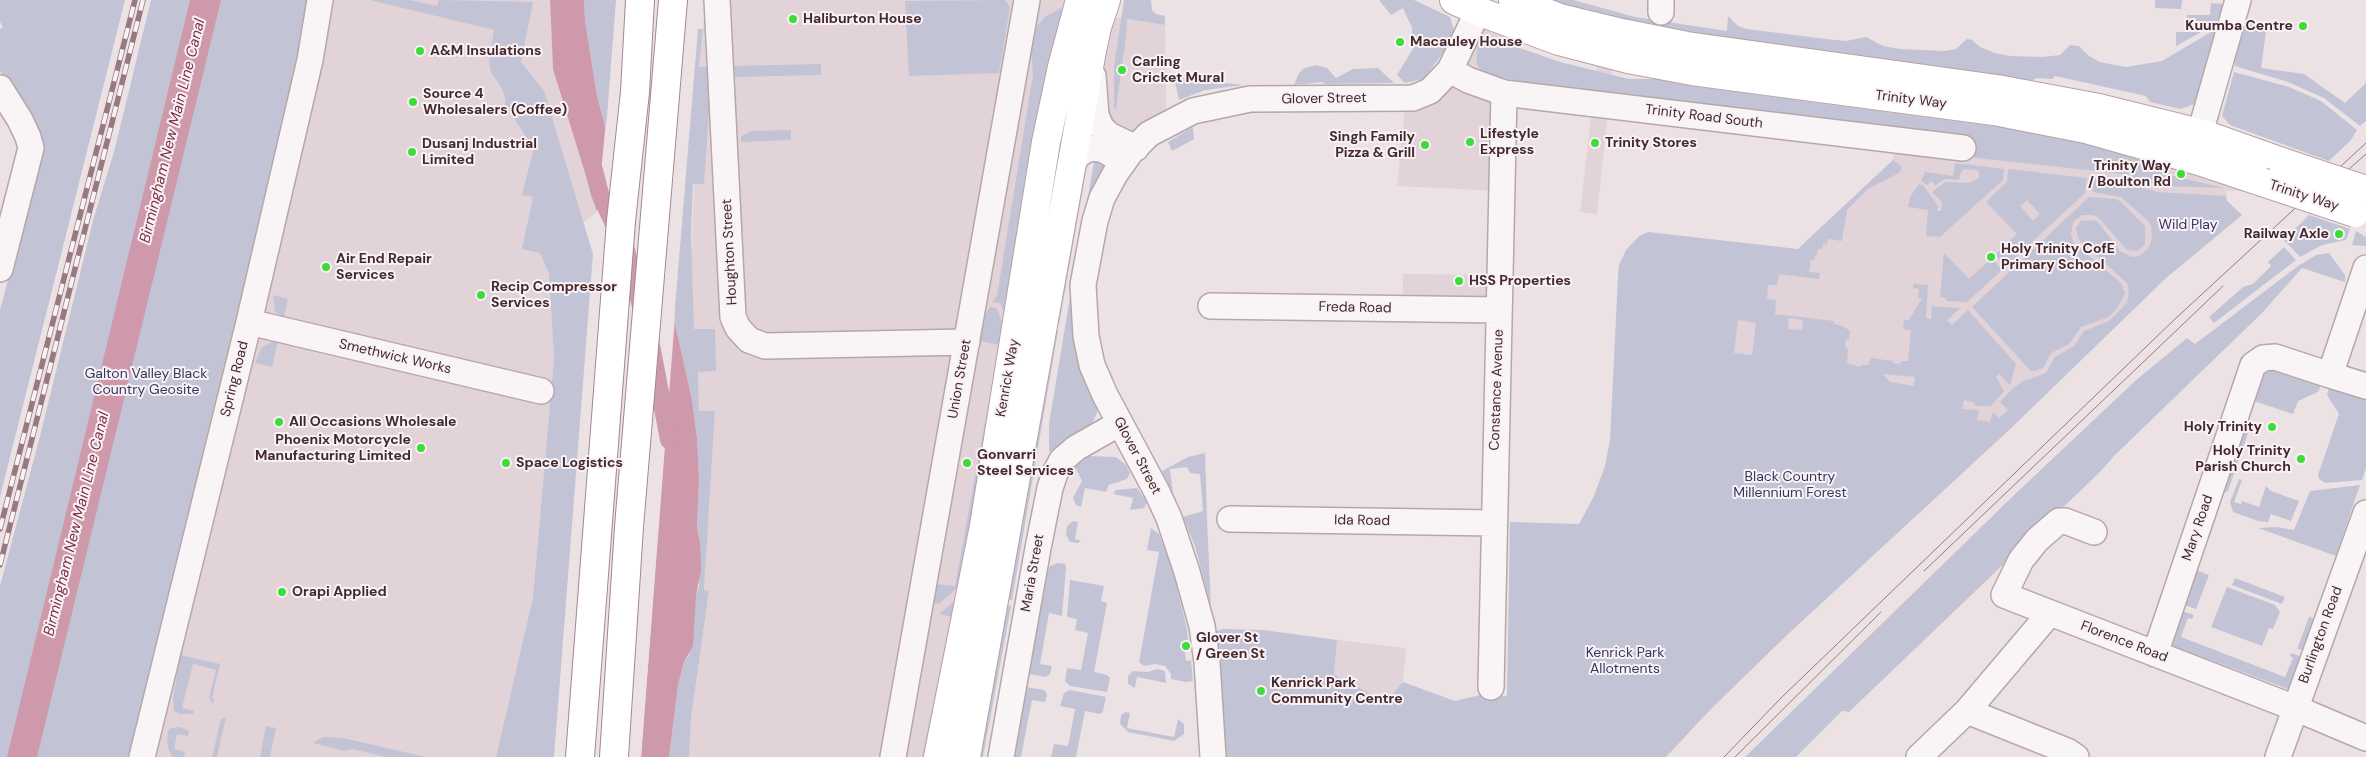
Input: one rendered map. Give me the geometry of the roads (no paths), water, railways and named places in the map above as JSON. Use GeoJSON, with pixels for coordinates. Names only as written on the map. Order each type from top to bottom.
{"type":"FeatureCollection","features":[{"type":"Feature","properties":{"kind":"main road"},"geometry":{"type":"LineString","coordinates":[[580,757],[620,231],[635,92],[640,0]]}},
{"type":"Feature","properties":{"kind":"main road"},"geometry":{"type":"LineString","coordinates":[[614,757],[629,526],[673,0]]}},
{"type":"Feature","properties":{"kind":"main road","name":"Kenrick Way"},"geometry":{"type":"LineString","coordinates":[[938,757],[984,526],[1046,142],[1062,67],[1080,0]]}},
{"type":"Feature","properties":{"kind":"main road","name":"Kenrick Way"},"geometry":{"type":"LineString","coordinates":[[966,757],[1097,27],[1106,0]]}},
{"type":"Feature","properties":{"kind":"main road","name":"Trinity Way"},"geometry":{"type":"LineString","coordinates":[[1454,0],[1478,11],[1559,41],[1628,59],[1692,71],[2003,112],[2086,129],[2200,161],[2262,182],[2362,207]]}},
{"type":"Feature","properties":{"kind":"main road","name":"Trinity Way"},"geometry":{"type":"LineString","coordinates":[[1513,0],[1560,18],[1687,46],[1997,89],[2099,108],[2200,133],[2282,162],[2362,207]]}},
{"type":"Feature","properties":{"kind":"street","name":"Spring Road"},"geometry":{"type":"LineString","coordinates":[[142,757],[249,322],[310,60],[320,0]]}},
{"type":"Feature","properties":{"kind":"street","name":"Houghton Street"},"geometry":{"type":"LineString","coordinates":[[717,0],[733,317],[738,328],[749,340],[765,346],[967,342]]}},
{"type":"Feature","properties":{"kind":"street","name":"Union Street"},"geometry":{"type":"LineString","coordinates":[[892,757],[1027,0]]}},
{"type":"Feature","properties":{"kind":"street"},"geometry":{"type":"LineString","coordinates":[[2200,133],[2238,0]]}},
{"type":"Feature","properties":{"kind":"street","name":"Glover Street"},"geometry":{"type":"LineString","coordinates":[[1213,757],[1207,662],[1202,626],[1187,572],[1169,518],[1092,365],[1086,336],[1083,301],[1084,285],[1095,221],[1102,198],[1129,155],[1149,134],[1193,111],[1250,99],[1413,98],[1430,91],[1450,70],[1478,11]]}},
{"type":"Feature","properties":{"kind":"street"},"geometry":{"type":"LineString","coordinates":[[1092,56],[1096,116],[1101,127],[1129,155]]}},
{"type":"Feature","properties":{"kind":"street","name":"Trinity Road South"},"geometry":{"type":"LineString","coordinates":[[1450,70],[1468,80],[1504,93],[1963,148]]}},
{"type":"Feature","properties":{"kind":"street"},"geometry":{"type":"LineString","coordinates":[[0,269],[31,148],[20,120],[1,92]]}},
{"type":"Feature","properties":{"kind":"street","name":"Constance Avenue"},"geometry":{"type":"LineString","coordinates":[[1491,687],[1504,93]]}},
{"type":"Feature","properties":{"kind":"street"},"geometry":{"type":"LineString","coordinates":[[1072,166],[1077,156],[1093,148],[1129,155]]}},
{"type":"Feature","properties":{"kind":"street"},"geometry":{"type":"LineString","coordinates":[[2366,268],[2330,375],[2366,386]]}},
{"type":"Feature","properties":{"kind":"street","name":"Freda Road"},"geometry":{"type":"LineString","coordinates":[[1211,306],[1500,310]]}},
{"type":"Feature","properties":{"kind":"street","name":"Smethwick Works"},"geometry":{"type":"LineString","coordinates":[[249,322],[541,391]]}},
{"type":"Feature","properties":{"kind":"street","name":"Mary Road"},"geometry":{"type":"LineString","coordinates":[[2155,654],[2253,365],[2263,358],[2276,357],[2330,375]]}},
{"type":"Feature","properties":{"kind":"street","name":"Maria Street"},"geometry":{"type":"LineString","coordinates":[[1001,757],[1038,548],[1050,488],[1055,473],[1062,460],[1076,448],[1120,423]]}},
{"type":"Feature","properties":{"kind":"street","name":"Burlington Road"},"geometry":{"type":"LineString","coordinates":[[2278,757],[2294,708],[2366,513]]}},
{"type":"Feature","properties":{"kind":"street","name":"Ida Road"},"geometry":{"type":"LineString","coordinates":[[1230,519],[1494,523]]}},
{"type":"Feature","properties":{"kind":"street","name":"Florence Road"},"geometry":{"type":"LineString","coordinates":[[2094,532],[2065,521],[2059,521],[2038,540],[2012,574],[2004,595],[2366,738]]}},
{"type":"Feature","properties":{"kind":"street"},"geometry":{"type":"LineString","coordinates":[[1919,757],[1967,710],[2050,613]]}},
{"type":"Feature","properties":{"kind":"street"},"geometry":{"type":"LineString","coordinates":[[1967,710],[2067,751],[2076,757]]}},
{"type":"Feature","properties":{"kind":"water","name":"Birmingham New Main Line Canal"},"geometry":{"type":"Polygon","coordinates":[[[190,0],[221,0],[37,757],[7,757],[190,0]]]}},
{"type":"Feature","properties":{"kind":"water"},"geometry":{"type":"Polygon","coordinates":[[[550,0],[584,0],[585,21],[597,96],[606,129],[597,212],[553,69],[550,0]]]}},
{"type":"Feature","properties":{"kind":"water"},"geometry":{"type":"Polygon","coordinates":[[[674,319],[692,400],[697,438],[699,478],[697,528],[700,542],[701,571],[696,595],[693,646],[684,662],[678,685],[669,757],[641,757],[674,319]]]}},
{"type":"Feature","properties":{"kind":"waterway"},"geometry":{"type":"LineString","coordinates":[[594,170],[600,194],[626,250],[641,306]]}},
{"type":"Feature","properties":{"kind":"waterway"},"geometry":{"type":"LineString","coordinates":[[651,345],[669,440]]}},
{"type":"Feature","properties":{"kind":"tram line"},"geometry":{"type":"LineString","coordinates":[[1724,757],[1782,697],[2175,319],[2366,143]]}},
{"type":"Feature","properties":{"kind":"tram line"},"geometry":{"type":"LineString","coordinates":[[2340,177],[2366,154]]}},
{"type":"Feature","properties":{"kind":"tram line"},"geometry":{"type":"LineString","coordinates":[[1924,571],[2223,286]]}},
{"type":"Feature","properties":{"kind":"tram line"},"geometry":{"type":"LineString","coordinates":[[1735,757],[1881,612]]}},
{"type":"Feature","properties":{"kind":"railway"},"geometry":{"type":"LineString","coordinates":[[0,529],[135,0]]}},
{"type":"Feature","properties":{"kind":"railway"},"geometry":{"type":"LineString","coordinates":[[0,565],[143,0]]}},
{"type":"Feature","properties":{"kind":"place","name":"Haliburton House"},"geometry":{"type":"Point","coordinates":[793,19]}},
{"type":"Feature","properties":{"kind":"place","name":"Kuumba Centre"},"geometry":{"type":"Point","coordinates":[2303,26]}},
{"type":"Feature","properties":{"kind":"place","name":"Macauley House"},"geometry":{"type":"Point","coordinates":[1400,42]}},
{"type":"Feature","properties":{"kind":"place","name":"A&M Insulations"},"geometry":{"type":"Point","coordinates":[420,51]}},
{"type":"Feature","properties":{"kind":"place","name":"Carling Cricket Mural"},"geometry":{"type":"Point","coordinates":[1122,70]}},
{"type":"Feature","properties":{"kind":"place","name":"Source 4 Wholesalers (Coffee)"},"geometry":{"type":"Point","coordinates":[413,102]}},
{"type":"Feature","properties":{"kind":"place","name":"Lifestyle Express"},"geometry":{"type":"Point","coordinates":[1470,142]}},
{"type":"Feature","properties":{"kind":"place","name":"Trinity Stores"},"geometry":{"type":"Point","coordinates":[1595,143]}},
{"type":"Feature","properties":{"kind":"place","name":"Singh Family Pizza & Grill"},"geometry":{"type":"Point","coordinates":[1425,145]}},
{"type":"Feature","properties":{"kind":"place","name":"Dusanj Industrial Limited"},"geometry":{"type":"Point","coordinates":[412,152]}},
{"type":"Feature","properties":{"kind":"place","name":"Trinity Way / Boulton Rd"},"geometry":{"type":"Point","coordinates":[2181,174]}},
{"type":"Feature","properties":{"kind":"place","name":"Railway Axle"},"geometry":{"type":"Point","coordinates":[2339,234]}},
{"type":"Feature","properties":{"kind":"place","name":"Holy Trinity CofE Primary School"},"geometry":{"type":"Point","coordinates":[1991,257]}},
{"type":"Feature","properties":{"kind":"place","name":"Air End Repair Services"},"geometry":{"type":"Point","coordinates":[326,267]}},
{"type":"Feature","properties":{"kind":"place","name":"HSS Properties"},"geometry":{"type":"Point","coordinates":[1459,281]}},
{"type":"Feature","properties":{"kind":"place","name":"Recip Compressor Services"},"geometry":{"type":"Point","coordinates":[481,295]}},
{"type":"Feature","properties":{"kind":"place","name":"All Occasions Wholesale"},"geometry":{"type":"Point","coordinates":[279,422]}},
{"type":"Feature","properties":{"kind":"place","name":"Holy Trinity"},"geometry":{"type":"Point","coordinates":[2272,427]}},
{"type":"Feature","properties":{"kind":"place","name":"Phoenix Motorcycle Manufacturing Limited"},"geometry":{"type":"Point","coordinates":[421,448]}},
{"type":"Feature","properties":{"kind":"place","name":"Holy Trinity Parish Church"},"geometry":{"type":"Point","coordinates":[2301,459]}},
{"type":"Feature","properties":{"kind":"place","name":"Space Logistics"},"geometry":{"type":"Point","coordinates":[506,463]}},
{"type":"Feature","properties":{"kind":"place","name":"Gonvarri Steel Services"},"geometry":{"type":"Point","coordinates":[967,463]}},
{"type":"Feature","properties":{"kind":"place","name":"Orapi Applied"},"geometry":{"type":"Point","coordinates":[282,592]}},
{"type":"Feature","properties":{"kind":"place","name":"Glover St / Green St"},"geometry":{"type":"Point","coordinates":[1186,646]}},
{"type":"Feature","properties":{"kind":"place","name":"Kenrick Park Community Centre"},"geometry":{"type":"Point","coordinates":[1261,691]}},
{"type":"Feature","properties":{"kind":"park label","name":"Wild Play"},"geometry":{"type":"Point","coordinates":[2188,225]}},
{"type":"Feature","properties":{"kind":"park label","name":"Galton Valley Black Country Geosite"},"geometry":{"type":"Point","coordinates":[146,382]}},
{"type":"Feature","properties":{"kind":"park label","name":"Black Country Millennium Forest"},"geometry":{"type":"Point","coordinates":[1790,486]}},
{"type":"Feature","properties":{"kind":"park label","name":"Kenrick Park Allotments"},"geometry":{"type":"Point","coordinates":[1625,662]}}]}
